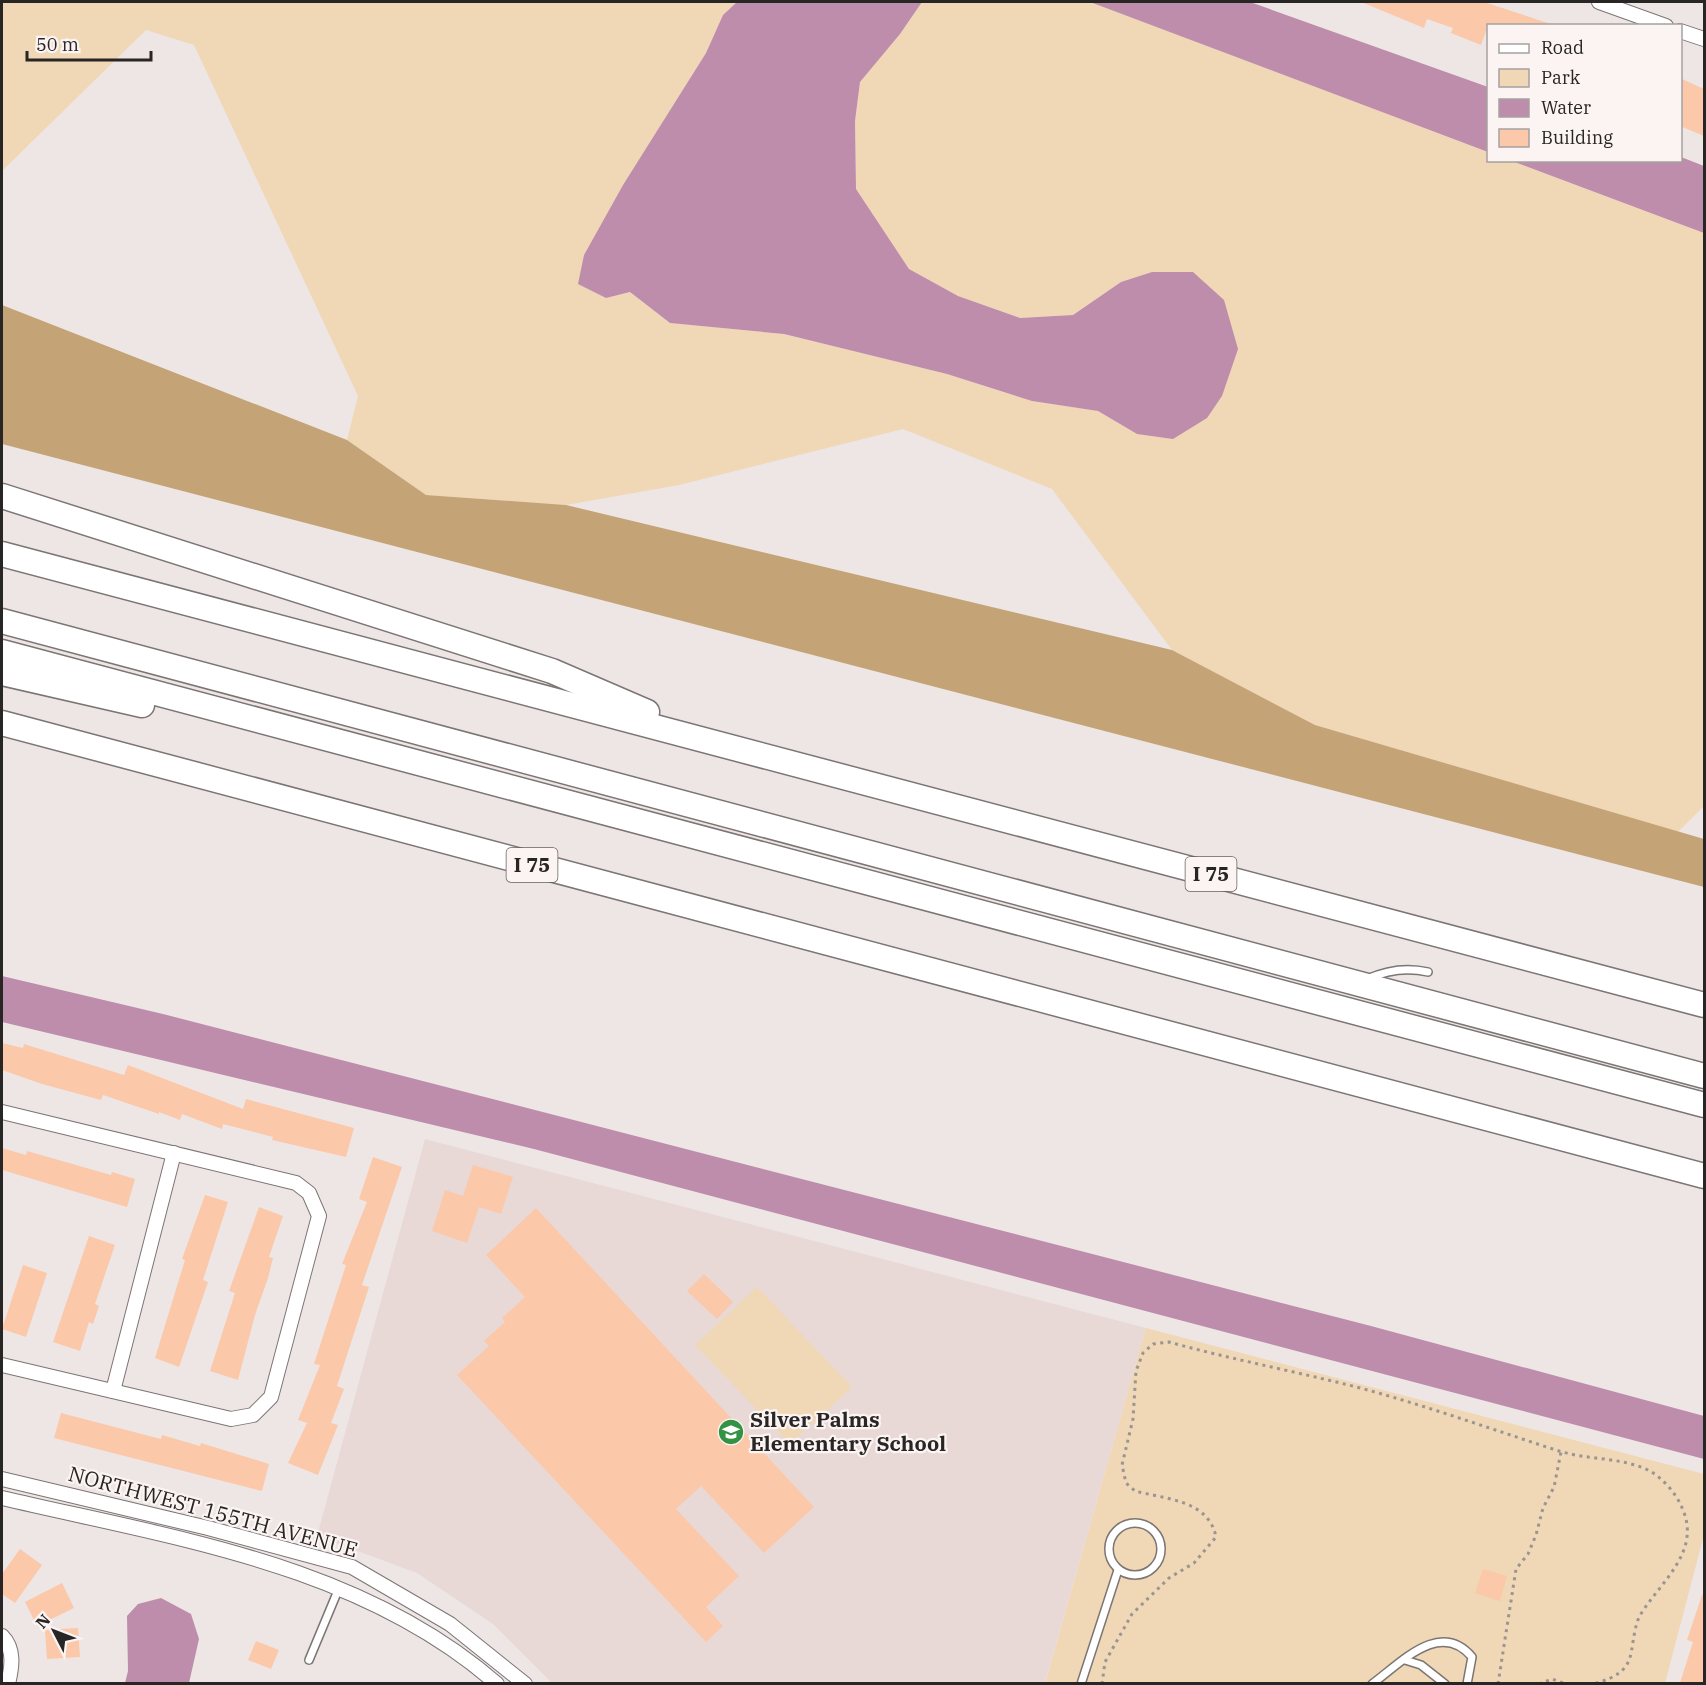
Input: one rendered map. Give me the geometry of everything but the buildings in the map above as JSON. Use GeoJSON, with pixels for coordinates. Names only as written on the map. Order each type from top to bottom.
{"type":"FeatureCollection","features":[{"type":"Feature","properties":{"kind":"highway"},"geometry":{"type":"LineString","coordinates":[[2,496],[552,671],[718,743]]}},
{"type":"Feature","properties":{"kind":"highway","name":"I 75"},"geometry":{"type":"LineString","coordinates":[[2,554],[1704,1005]]}},
{"type":"Feature","properties":{"kind":"highway"},"geometry":{"type":"LineString","coordinates":[[2,621],[1704,1076]]}},
{"type":"Feature","properties":{"kind":"highway"},"geometry":{"type":"LineString","coordinates":[[2,652],[1704,1106]]}},
{"type":"Feature","properties":{"kind":"highway"},"geometry":{"type":"LineString","coordinates":[[2,673],[146,706],[370,765],[410,760]]}},
{"type":"Feature","properties":{"kind":"highway","name":"I 75"},"geometry":{"type":"LineString","coordinates":[[2,723],[1704,1176]]}},
{"type":"Feature","properties":{"kind":"highway"},"geometry":{"type":"LineString","coordinates":[[2,734],[158,765]]}},
{"type":"Feature","properties":{"kind":"street"},"geometry":{"type":"LineString","coordinates":[[1599,2],[1660,24]]}},
{"type":"Feature","properties":{"kind":"street"},"geometry":{"type":"LineString","coordinates":[[1682,32],[1704,39]]}},
{"type":"Feature","properties":{"kind":"street"},"geometry":{"type":"LineString","coordinates":[[2,1112],[296,1183],[309,1193],[319,1216],[272,1397],[253,1415],[231,1419],[2,1365]]}},
{"type":"Feature","properties":{"kind":"street"},"geometry":{"type":"LineString","coordinates":[[113,1391],[174,1153]]}},
{"type":"Feature","properties":{"kind":"street","name":"NORTHWEST 155TH AVENUE"},"geometry":{"type":"LineString","coordinates":[[2,1479],[208,1528],[352,1567],[450,1624],[525,1683]]}},
{"type":"Feature","properties":{"kind":"street","name":"NORTHWEST 155TH AVENUE"},"geometry":{"type":"LineString","coordinates":[[2,1498],[165,1536],[297,1571],[377,1605],[438,1640],[496,1683]]}},
{"type":"Feature","properties":{"kind":"street"},"geometry":{"type":"LineString","coordinates":[[4,1639],[13,1663],[8,1683]]}},
{"type":"Feature","properties":{"kind":"lane"},"geometry":{"type":"LineString","coordinates":[[1356,983],[1382,973],[1412,968],[1428,972]]}},
{"type":"Feature","properties":{"kind":"lane"},"geometry":{"type":"LineString","coordinates":[[1081,1683],[1118,1570],[1109,1552],[1110,1542],[1115,1532],[1133,1522],[1143,1523],[1152,1528],[1162,1546],[1156,1566],[1138,1576],[1118,1570]]}},
{"type":"Feature","properties":{"kind":"lane"},"geometry":{"type":"LineString","coordinates":[[309,1660],[339,1588]]}},
{"type":"Feature","properties":{"kind":"lane"},"geometry":{"type":"LineString","coordinates":[[1372,1683],[1428,1643],[1450,1641],[1472,1657],[1467,1683]]}},
{"type":"Feature","properties":{"kind":"lane"},"geometry":{"type":"LineString","coordinates":[[1406,1660],[1421,1665],[1445,1683]]}},
{"type":"Feature","properties":{"kind":"path"},"geometry":{"type":"LineString","coordinates":[[1102,1683],[1105,1662],[1132,1614],[1169,1578],[1194,1563],[1216,1537],[1210,1517],[1204,1512],[1135,1491],[1126,1483],[1123,1473],[1133,1419],[1136,1371],[1143,1353],[1153,1344],[1169,1342],[1364,1389],[1490,1427],[1561,1452],[1647,1469],[1664,1481],[1683,1508],[1688,1528],[1683,1557],[1639,1617],[1635,1644],[1626,1664],[1614,1678],[1593,1683]]}},
{"type":"Feature","properties":{"kind":"path"},"geometry":{"type":"LineString","coordinates":[[1498,1683],[1516,1569],[1528,1554],[1536,1535],[1543,1508],[1554,1487],[1561,1452]]}},
{"type":"Feature","properties":{"kind":"path"},"geometry":{"type":"LineString","coordinates":[[1539,1683],[1552,1679],[1566,1683]]}},
{"type":"Feature","properties":{"kind":"shaded area"},"geometry":{"type":"Polygon","coordinates":[[[2,305],[347,440],[426,495],[566,505],[1172,650],[1315,725],[1704,839],[1704,887],[2,444],[2,305]]]}},
{"type":"Feature","properties":{"kind":"shaded area","name":"Silver Palms Elementary School"},"geometry":{"type":"Polygon","coordinates":[[[425,1139],[1146,1328],[1045,1683],[552,1683],[493,1624],[417,1573],[317,1536],[425,1139]]]}},
{"type":"Feature","properties":{"kind":"green space"},"geometry":{"type":"Polygon","coordinates":[[[2,2],[737,2],[723,15],[706,53],[623,185],[584,255],[579,284],[606,298],[630,292],[670,323],[784,334],[947,374],[1032,401],[1098,411],[1137,434],[1152,272],[1121,282],[1073,315],[1020,318],[958,296],[909,269],[856,189],[855,121],[860,82],[900,34],[922,2],[1090,2],[1487,152],[1487,162],[1515,162],[1704,233],[1704,806],[1678,832],[1315,725],[1172,650],[1052,489],[903,429],[679,485],[566,505],[426,495],[347,440],[358,396],[194,45],[146,30],[2,171],[2,2]]]}},
{"type":"Feature","properties":{"kind":"green space"},"geometry":{"type":"Polygon","coordinates":[[[757,1287],[852,1387],[790,1444],[695,1345],[757,1287]]]}},
{"type":"Feature","properties":{"kind":"green space"},"geometry":{"type":"Polygon","coordinates":[[[1146,1328],[1704,1474],[1704,1535],[1665,1683],[1045,1684],[1146,1328]]]}},
{"type":"Feature","properties":{"kind":"water"},"geometry":{"type":"Polygon","coordinates":[[[737,2],[922,2],[900,34],[860,82],[855,121],[856,189],[909,269],[958,296],[1020,318],[1073,315],[1121,282],[1152,272],[1193,272],[1224,300],[1238,349],[1222,396],[1207,418],[1173,439],[1137,434],[1098,411],[1032,401],[947,374],[784,334],[670,323],[630,292],[606,298],[578,284],[584,255],[623,185],[706,53],[723,15],[737,2]]]}},
{"type":"Feature","properties":{"kind":"water"},"geometry":{"type":"Polygon","coordinates":[[[1090,2],[1250,2],[1487,87],[1487,152],[1090,2]]]}},
{"type":"Feature","properties":{"kind":"water"},"geometry":{"type":"Polygon","coordinates":[[[1682,157],[1704,166],[1704,233],[1515,162],[1682,162],[1682,157]]]}},
{"type":"Feature","properties":{"kind":"water"},"geometry":{"type":"Polygon","coordinates":[[[2,976],[163,1014],[1371,1326],[1704,1416],[1704,1459],[534,1149],[2,1022],[2,976]]]}},
{"type":"Feature","properties":{"kind":"water"},"geometry":{"type":"Polygon","coordinates":[[[161,1598],[191,1614],[199,1639],[189,1683],[125,1683],[128,1671],[127,1616],[138,1604],[161,1598]]]}},
{"type":"Feature","properties":{"kind":"place","name":"Silver Palms Elementary School"},"geometry":{"type":"Point","coordinates":[731,1432]}}]}
